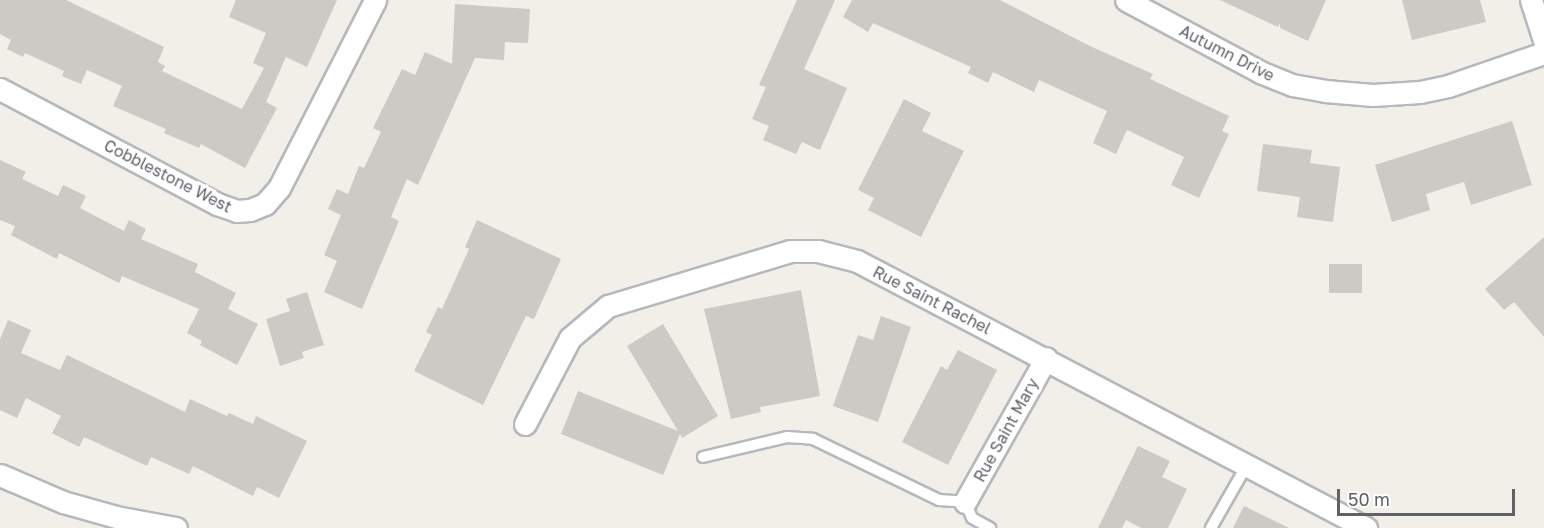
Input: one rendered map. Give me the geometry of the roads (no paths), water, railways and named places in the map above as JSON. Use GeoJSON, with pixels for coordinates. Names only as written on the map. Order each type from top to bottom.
{"type":"FeatureCollection","features":[{"type":"Feature","properties":{"kind":"street","name":"Cobblestone West"},"geometry":{"type":"LineString","coordinates":[[0,89],[217,204],[237,211],[250,210],[265,204],[279,188],[375,0]]}},
{"type":"Feature","properties":{"kind":"street","name":"Autumn Drive"},"geometry":{"type":"LineString","coordinates":[[1126,0],[1260,72],[1292,85],[1325,91],[1373,95],[1420,92],[1448,86],[1544,53]]}},
{"type":"Feature","properties":{"kind":"street"},"geometry":{"type":"LineString","coordinates":[[1531,0],[1544,40]]}},
{"type":"Feature","properties":{"kind":"street","name":"Rue Saint Rachel"},"geometry":{"type":"LineString","coordinates":[[525,424],[570,338],[608,306],[790,251],[818,251],[857,261],[1046,358],[1366,528]]}},
{"type":"Feature","properties":{"kind":"street","name":"Rue Saint Mary"},"geometry":{"type":"LineString","coordinates":[[965,502],[1046,358]]}},
{"type":"Feature","properties":{"kind":"street"},"geometry":{"type":"LineString","coordinates":[[0,475],[63,502],[116,517],[176,528]]}},
{"type":"Feature","properties":{"kind":"lane"},"geometry":{"type":"LineString","coordinates":[[703,457],[787,437],[813,439],[939,500],[965,502],[972,518],[990,528]]}},
{"type":"Feature","properties":{"kind":"lane"},"geometry":{"type":"LineString","coordinates":[[1211,528],[1247,465]]}}]}
